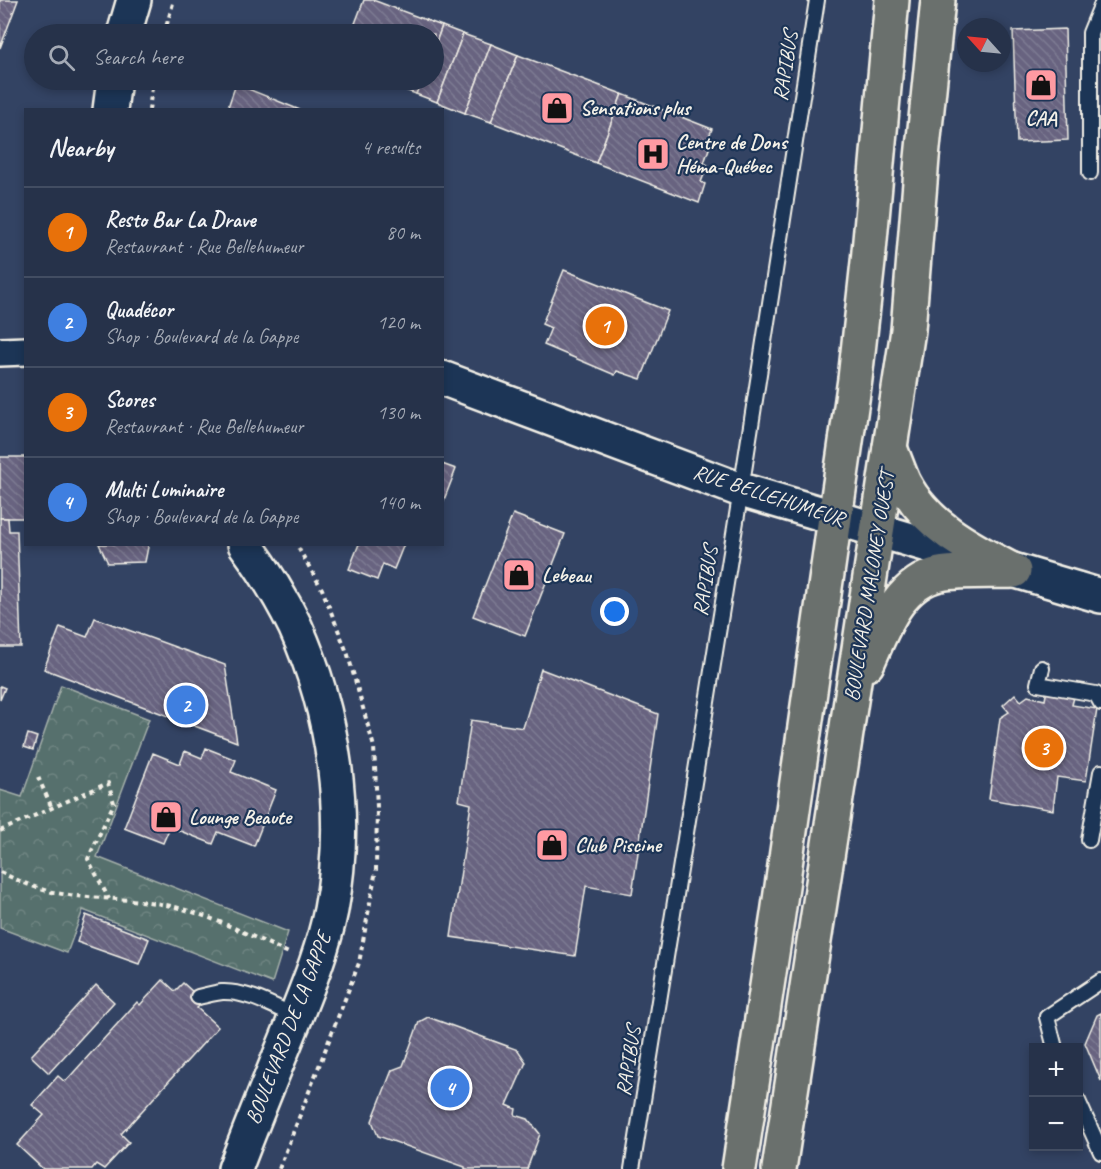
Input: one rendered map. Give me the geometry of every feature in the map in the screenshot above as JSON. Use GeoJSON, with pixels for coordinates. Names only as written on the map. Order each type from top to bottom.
{"type":"FeatureCollection","features":[{"type":"Feature","properties":{"kind":"main road","name":"BOULEVARD MALONEY OUEST"},"geometry":{"type":"LineString","coordinates":[[739,1169],[855,380],[892,0]]}},
{"type":"Feature","properties":{"kind":"main road","name":"BOULEVARD MALONEY OUEST"},"geometry":{"type":"LineString","coordinates":[[779,1169],[908,330],[938,0]]}},
{"type":"Feature","properties":{"kind":"main road"},"geometry":{"type":"LineString","coordinates":[[890,448],[905,484],[926,515],[966,545],[1014,571]]}},
{"type":"Feature","properties":{"kind":"main road"},"geometry":{"type":"LineString","coordinates":[[851,701],[882,630],[894,608],[909,590],[923,580],[941,574],[1014,571]]}},
{"type":"Feature","properties":{"kind":"street"},"geometry":{"type":"LineString","coordinates":[[127,24],[134,0]]}},
{"type":"Feature","properties":{"kind":"street"},"geometry":{"type":"LineString","coordinates":[[110,108],[113,90]]}},
{"type":"Feature","properties":{"kind":"street"},"geometry":{"type":"LineString","coordinates":[[0,352],[24,351]]}},
{"type":"Feature","properties":{"kind":"street","name":"RUE BELLEHUMEUR"},"geometry":{"type":"LineString","coordinates":[[444,379],[741,490],[1101,596]]}},
{"type":"Feature","properties":{"kind":"street","name":"BOULEVARD DE LA GAPPE"},"geometry":{"type":"LineString","coordinates":[[234,1169],[315,966],[331,910],[337,868],[339,820],[334,767],[320,697],[299,636],[268,577],[246,546]]}},
{"type":"Feature","properties":{"kind":"lane","name":"RAPIBUS"},"geometry":{"type":"LineString","coordinates":[[632,1169],[817,0]]}},
{"type":"Feature","properties":{"kind":"lane"},"geometry":{"type":"LineString","coordinates":[[1090,173],[1090,33],[1101,6]]}},
{"type":"Feature","properties":{"kind":"lane"},"geometry":{"type":"LineString","coordinates":[[1042,668],[1038,684],[1096,694],[1101,703]]}},
{"type":"Feature","properties":{"kind":"lane"},"geometry":{"type":"LineString","coordinates":[[1089,840],[1101,772]]}},
{"type":"Feature","properties":{"kind":"lane"},"geometry":{"type":"LineString","coordinates":[[1054,1043],[1047,1017],[1101,981]]}},
{"type":"Feature","properties":{"kind":"lane"},"geometry":{"type":"LineString","coordinates":[[198,997],[222,992],[241,995],[296,1016]]}},
{"type":"Feature","properties":{"kind":"lane"},"geometry":{"type":"LineString","coordinates":[[1083,1112],[1101,1152]]}},
{"type":"Feature","properties":{"kind":"path"},"geometry":{"type":"LineString","coordinates":[[167,24],[174,0]]}},
{"type":"Feature","properties":{"kind":"path"},"geometry":{"type":"LineString","coordinates":[[149,108],[152,90]]}},
{"type":"Feature","properties":{"kind":"path"},"geometry":{"type":"LineString","coordinates":[[38,777],[52,808]]}},
{"type":"Feature","properties":{"kind":"path"},"geometry":{"type":"LineString","coordinates":[[0,831],[108,783],[114,802],[88,859],[109,899]]}},
{"type":"Feature","properties":{"kind":"path"},"geometry":{"type":"LineString","coordinates":[[0,872],[50,892],[140,900],[193,911],[315,966]]}},
{"type":"Feature","properties":{"kind":"green space"},"geometry":{"type":"Polygon","coordinates":[[[61,685],[149,719],[97,857],[288,932],[272,983],[83,910],[67,953],[0,928],[0,790],[22,797],[61,685]]]}},
{"type":"Feature","properties":{"kind":"building"},"geometry":{"type":"Polygon","coordinates":[[[0,0],[18,0],[0,48],[0,0]]]}},
{"type":"Feature","properties":{"kind":"building"},"geometry":{"type":"Polygon","coordinates":[[[364,0],[373,0],[437,24],[355,24],[364,0]]]}},
{"type":"Feature","properties":{"kind":"building"},"geometry":{"type":"Polygon","coordinates":[[[444,27],[463,34],[444,84],[444,27]]]}},
{"type":"Feature","properties":{"kind":"building","name":"CAA"},"geometry":{"type":"Polygon","coordinates":[[[1065,29],[1068,140],[1017,142],[1013,31],[1065,29]]]}},
{"type":"Feature","properties":{"kind":"building"},"geometry":{"type":"Polygon","coordinates":[[[463,34],[491,44],[465,113],[437,102],[442,90],[444,90],[444,84],[463,34]]]}},
{"type":"Feature","properties":{"kind":"building"},"geometry":{"type":"Polygon","coordinates":[[[491,44],[518,55],[491,122],[465,113],[491,44]]]}},
{"type":"Feature","properties":{"kind":"building","name":"Sensations plus"},"geometry":{"type":"Polygon","coordinates":[[[518,55],[622,94],[596,163],[491,122],[518,55]]]}},
{"type":"Feature","properties":{"kind":"building"},"geometry":{"type":"Polygon","coordinates":[[[234,90],[251,90],[295,108],[228,108],[234,90]]]}},
{"type":"Feature","properties":{"kind":"building"},"geometry":{"type":"Polygon","coordinates":[[[405,90],[417,90],[416,94],[405,90]]]}},
{"type":"Feature","properties":{"kind":"building"},"geometry":{"type":"Polygon","coordinates":[[[417,90],[442,90],[437,102],[416,94],[417,90]]]}},
{"type":"Feature","properties":{"kind":"building","name":"Centre de Dons Héma-Québec"},"geometry":{"type":"Polygon","coordinates":[[[622,94],[712,129],[706,144],[710,146],[704,163],[708,165],[701,182],[705,184],[699,203],[596,163],[622,94]]]}},
{"type":"Feature","properties":{"kind":"building"},"geometry":{"type":"Polygon","coordinates":[[[564,270],[668,311],[641,379],[617,371],[615,375],[544,345],[551,328],[542,324],[564,270]]]}},
{"type":"Feature","properties":{"kind":"building"},"geometry":{"type":"Polygon","coordinates":[[[0,457],[24,457],[24,518],[0,518],[0,457]]]}},
{"type":"Feature","properties":{"kind":"building"},"geometry":{"type":"Polygon","coordinates":[[[444,465],[456,469],[444,500],[444,465]]]}},
{"type":"Feature","properties":{"kind":"building","name":"Lebeau"},"geometry":{"type":"Polygon","coordinates":[[[513,514],[565,534],[525,636],[473,616],[513,514]]]}},
{"type":"Feature","properties":{"kind":"building"},"geometry":{"type":"Polygon","coordinates":[[[0,518],[8,518],[9,531],[17,531],[21,647],[0,647],[0,518]]]}},
{"type":"Feature","properties":{"kind":"building"},"geometry":{"type":"Polygon","coordinates":[[[100,546],[148,546],[145,562],[108,563],[100,546]]]}},
{"type":"Feature","properties":{"kind":"building"},"geometry":{"type":"Polygon","coordinates":[[[358,546],[403,546],[394,569],[383,564],[377,580],[349,569],[358,546]]]}},
{"type":"Feature","properties":{"kind":"building"},"geometry":{"type":"Polygon","coordinates":[[[95,618],[225,665],[237,742],[44,669],[60,627],[87,637],[95,618]]]}},
{"type":"Feature","properties":{"kind":"building","name":"Club Piscine"},"geometry":{"type":"Polygon","coordinates":[[[541,669],[658,714],[632,894],[586,886],[575,956],[451,937],[471,804],[459,801],[471,720],[523,728],[541,669]]]}},
{"type":"Feature","properties":{"kind":"building"},"geometry":{"type":"Polygon","coordinates":[[[0,686],[5,688],[0,700],[0,686]]]}},
{"type":"Feature","properties":{"kind":"building"},"geometry":{"type":"Polygon","coordinates":[[[1047,689],[1075,693],[1072,705],[1097,709],[1086,781],[1057,777],[1053,810],[989,799],[1000,718],[1009,712],[1003,705],[1015,694],[1021,701],[1028,696],[1045,700],[1047,689]]]}},
{"type":"Feature","properties":{"kind":"building"},"geometry":{"type":"Polygon","coordinates":[[[28,734],[37,737],[33,750],[24,747],[28,734]]]}},
{"type":"Feature","properties":{"kind":"building"},"geometry":{"type":"Polygon","coordinates":[[[206,748],[236,760],[231,772],[276,790],[254,846],[218,832],[213,844],[170,827],[163,843],[124,828],[153,753],[180,764],[185,751],[202,758],[206,748]]]}},
{"type":"Feature","properties":{"kind":"building"},"geometry":{"type":"Polygon","coordinates":[[[86,915],[149,939],[139,964],[77,942],[86,915]]]}},
{"type":"Feature","properties":{"kind":"building"},"geometry":{"type":"Polygon","coordinates":[[[163,980],[175,991],[183,983],[204,1002],[197,1008],[218,1027],[121,1134],[129,1142],[104,1169],[96,1164],[92,1169],[43,1169],[17,1145],[44,1115],[32,1105],[58,1076],[65,1082],[137,1002],[140,1005],[163,980]]]}},
{"type":"Feature","properties":{"kind":"building"},"geometry":{"type":"Polygon","coordinates":[[[96,985],[114,1002],[49,1073],[31,1056],[96,985]]]}},
{"type":"Feature","properties":{"kind":"building"},"geometry":{"type":"Polygon","coordinates":[[[1101,1013],[1101,1081],[1085,1043],[1097,1015],[1101,1013]]]}},
{"type":"Feature","properties":{"kind":"building"},"geometry":{"type":"Polygon","coordinates":[[[428,1017],[518,1050],[526,1062],[507,1105],[516,1109],[515,1115],[528,1119],[540,1134],[527,1169],[465,1169],[465,1167],[378,1136],[372,1121],[392,1070],[403,1066],[419,1022],[428,1017]]]}},
{"type":"Feature","properties":{"kind":"place","name":"CAA"},"geometry":{"type":"Point","coordinates":[1041,85]}},
{"type":"Feature","properties":{"kind":"place","name":"Sensations plus"},"geometry":{"type":"Point","coordinates":[557,108]}},
{"type":"Feature","properties":{"kind":"place","name":"Centre de Dons Héma-Québec"},"geometry":{"type":"Point","coordinates":[653,154]}},
{"type":"Feature","properties":{"kind":"place","name":"Resto Bar La Drave"},"geometry":{"type":"Point","coordinates":[605,326]}},
{"type":"Feature","properties":{"kind":"place","name":"Lebeau"},"geometry":{"type":"Point","coordinates":[519,575]}},
{"type":"Feature","properties":{"kind":"place","name":"Quadécor"},"geometry":{"type":"Point","coordinates":[186,705]}},
{"type":"Feature","properties":{"kind":"place","name":"Scores"},"geometry":{"type":"Point","coordinates":[1044,748]}},
{"type":"Feature","properties":{"kind":"place","name":"Lounge Beaute"},"geometry":{"type":"Point","coordinates":[166,817]}},
{"type":"Feature","properties":{"kind":"place","name":"Club Piscine"},"geometry":{"type":"Point","coordinates":[552,845]}},
{"type":"Feature","properties":{"kind":"place","name":"Multi Luminaire"},"geometry":{"type":"Point","coordinates":[450,1088]}}]}
